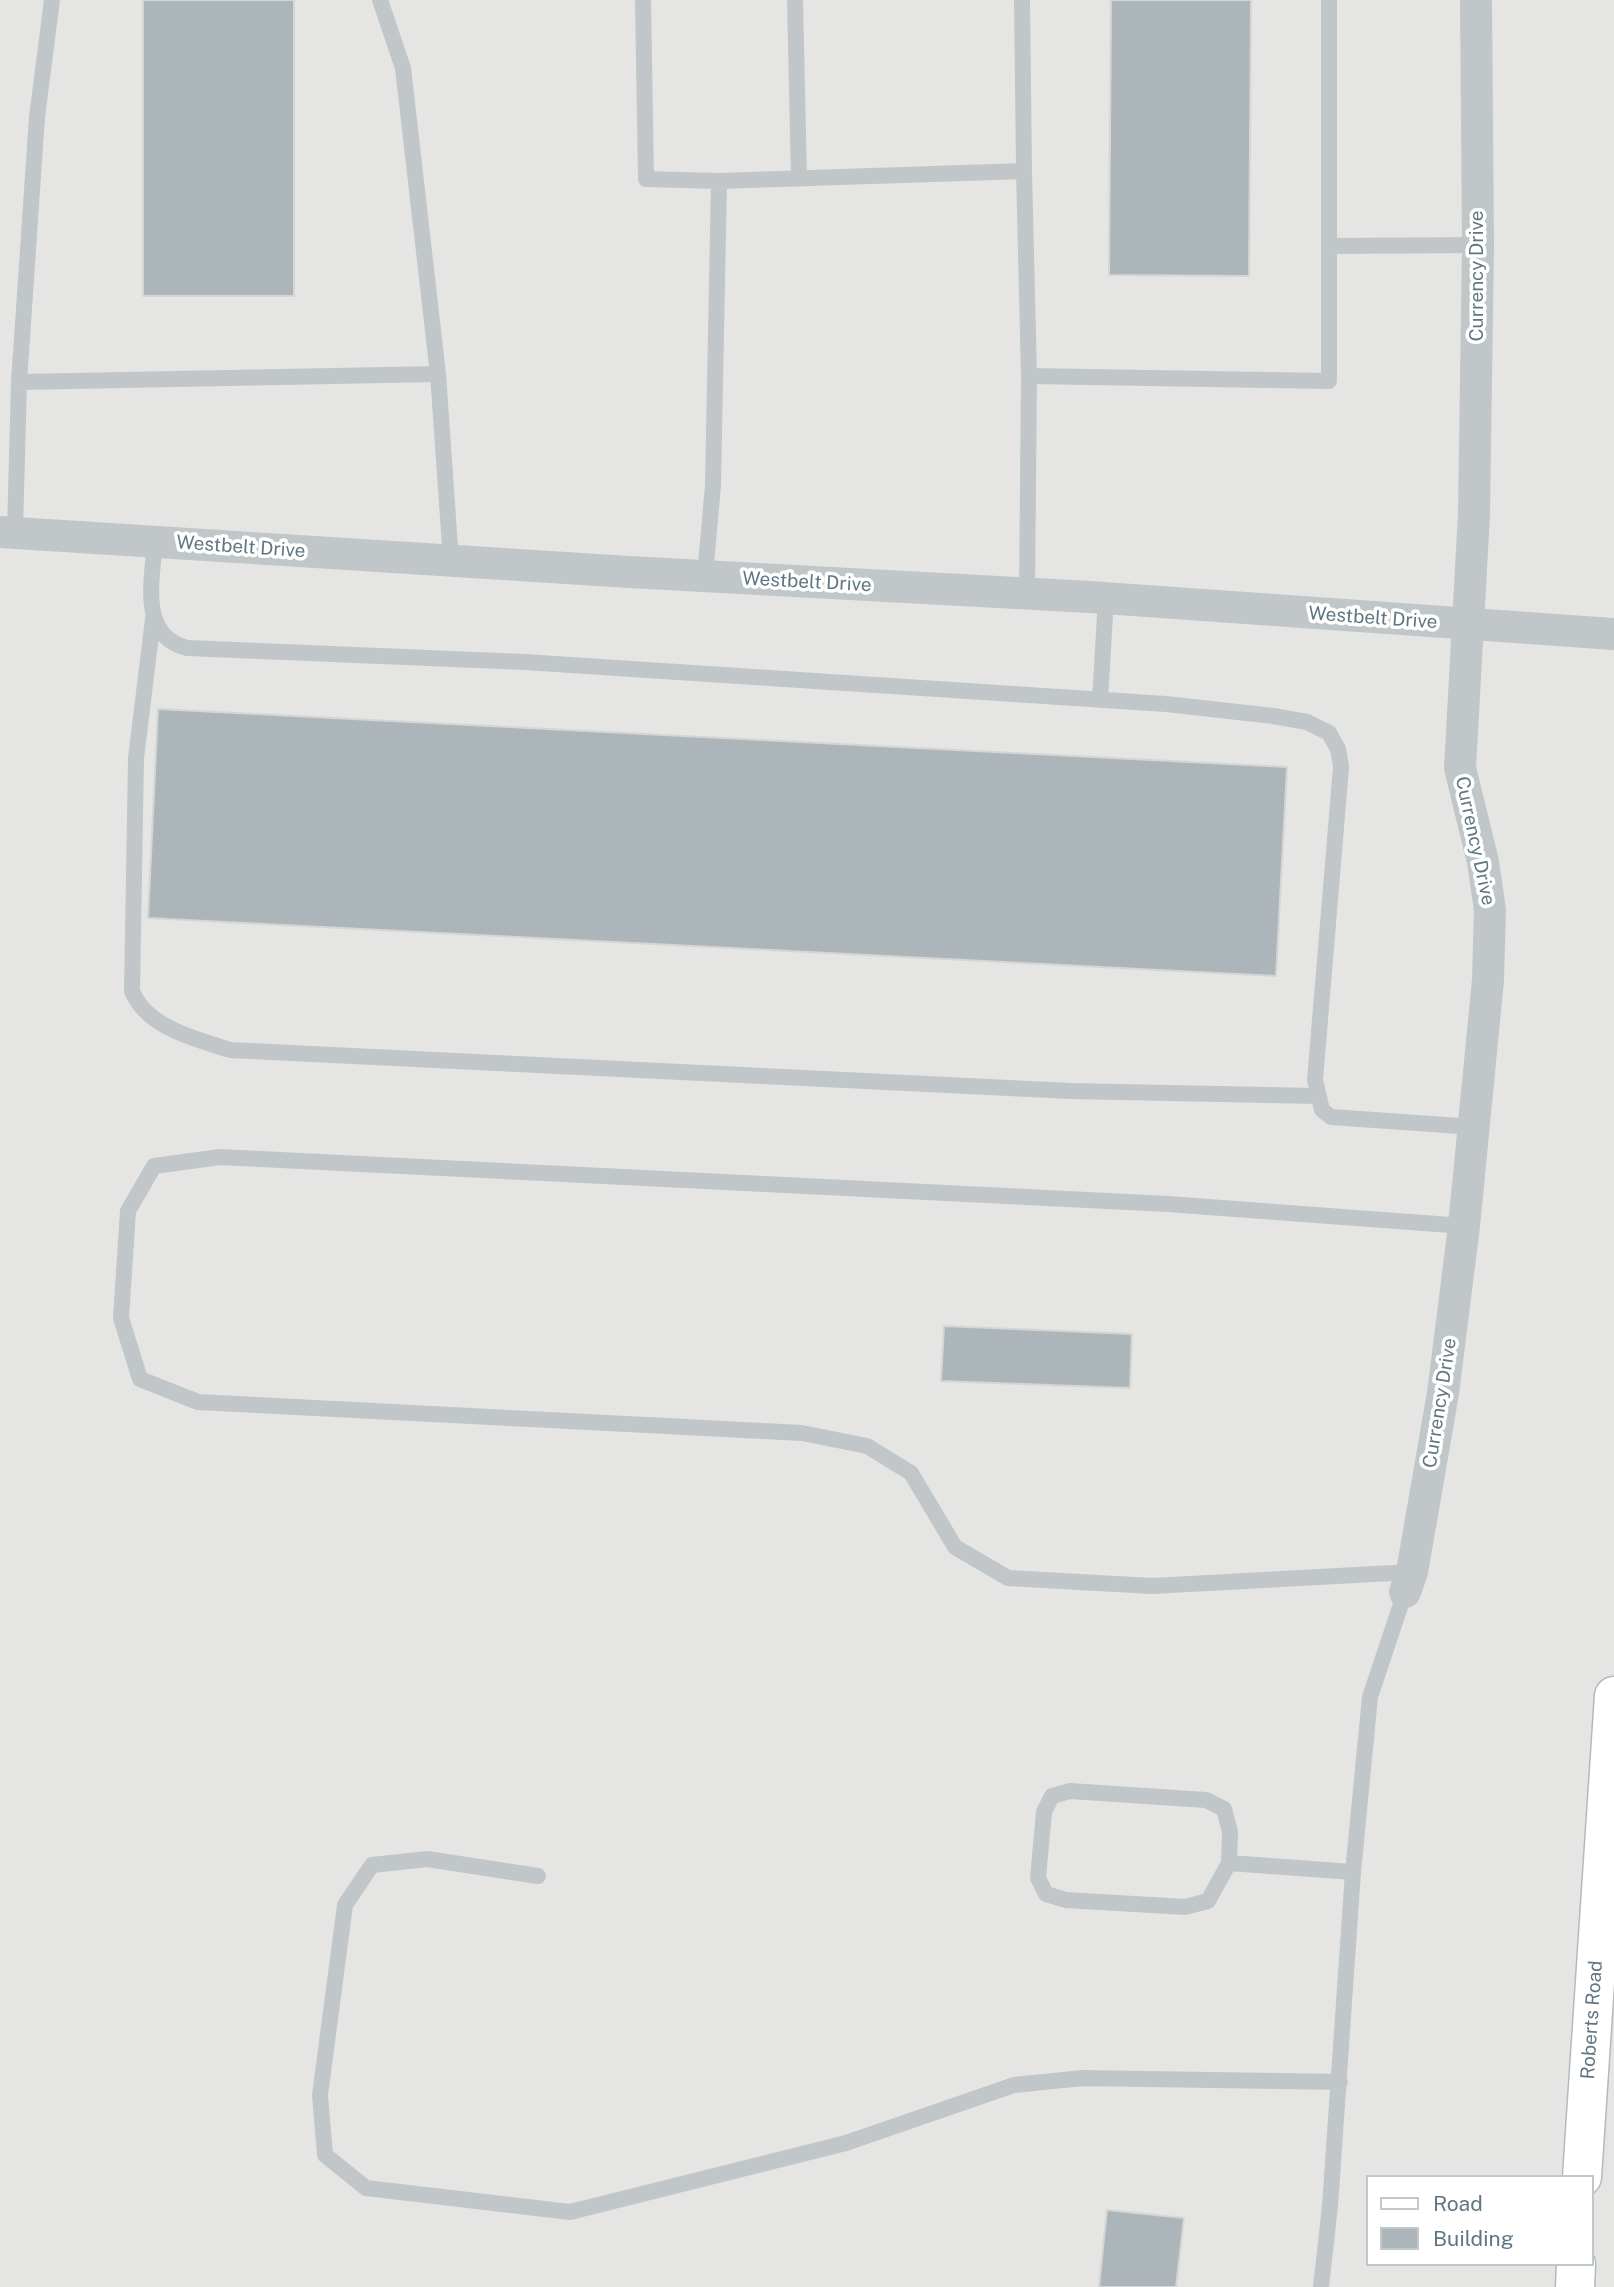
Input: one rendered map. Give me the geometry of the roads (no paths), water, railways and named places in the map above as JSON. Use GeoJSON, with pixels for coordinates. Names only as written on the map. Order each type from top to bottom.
{"type":"FeatureCollection","features":[{"type":"Feature","properties":{"kind":"main road","name":"Roberts Road"},"geometry":{"type":"LineString","coordinates":[[1582,2175],[1614,1696]]}},
{"type":"Feature","properties":{"kind":"main road"},"geometry":{"type":"LineString","coordinates":[[1575,2287],[1576,2266]]}},
{"type":"Feature","properties":{"kind":"street","name":"Currency Drive"},"geometry":{"type":"LineString","coordinates":[[1409,1582],[1443,1393],[1464,1226],[1488,980],[1490,910],[1483,862],[1460,768],[1474,514],[1478,245],[1476,0]]}},
{"type":"Feature","properties":{"kind":"street","name":"Westbelt Drive"},"geometry":{"type":"LineString","coordinates":[[7,532],[451,561],[1106,598],[1614,634]]}},
{"type":"Feature","properties":{"kind":"lane"},"geometry":{"type":"LineString","coordinates":[[7,532],[37,117],[52,0]]}},
{"type":"Feature","properties":{"kind":"lane"},"geometry":{"type":"LineString","coordinates":[[380,0],[403,68],[438,374],[451,561]]}},
{"type":"Feature","properties":{"kind":"lane"},"geometry":{"type":"LineString","coordinates":[[643,0],[646,179],[719,181],[1024,171]]}},
{"type":"Feature","properties":{"kind":"lane"},"geometry":{"type":"LineString","coordinates":[[795,0],[799,179]]}},
{"type":"Feature","properties":{"kind":"lane"},"geometry":{"type":"LineString","coordinates":[[1022,0],[1029,376],[1027,594]]}},
{"type":"Feature","properties":{"kind":"lane"},"geometry":{"type":"LineString","coordinates":[[1029,376],[1329,381],[1329,0]]}},
{"type":"Feature","properties":{"kind":"lane"},"geometry":{"type":"LineString","coordinates":[[705,576],[713,485],[719,181]]}},
{"type":"Feature","properties":{"kind":"lane"},"geometry":{"type":"LineString","coordinates":[[1329,246],[1478,245]]}},
{"type":"Feature","properties":{"kind":"lane"},"geometry":{"type":"LineString","coordinates":[[19,382],[438,374]]}},
{"type":"Feature","properties":{"kind":"lane"},"geometry":{"type":"LineString","coordinates":[[155,542],[153,617],[136,758],[132,991],[138,1004],[155,1019],[188,1037],[230,1050],[1070,1091],[1318,1096]]}},
{"type":"Feature","properties":{"kind":"lane"},"geometry":{"type":"LineString","coordinates":[[1100,700],[1106,598]]}},
{"type":"Feature","properties":{"kind":"lane"},"geometry":{"type":"LineString","coordinates":[[153,617],[159,631],[175,645],[187,648],[525,662],[1166,704],[1307,722],[1329,733],[1338,749],[1341,766],[1315,1080],[1322,1110],[1331,1117],[1474,1127]]}},
{"type":"Feature","properties":{"kind":"lane"},"geometry":{"type":"LineString","coordinates":[[1321,2287],[1331,2206],[1353,1872],[1370,1697],[1409,1582],[1152,1586],[1008,1578],[955,1547],[911,1473],[867,1446],[802,1433],[198,1402],[140,1379],[121,1318],[128,1211],[154,1166],[220,1157],[1168,1204],[1464,1226]]}},
{"type":"Feature","properties":{"kind":"lane"},"geometry":{"type":"LineString","coordinates":[[1070,1791],[1206,1800],[1224,1809],[1230,1832],[1229,1863],[1208,1901],[1185,1907],[1066,1900],[1046,1894],[1038,1878],[1044,1812],[1052,1796],[1070,1791]]}},
{"type":"Feature","properties":{"kind":"lane"},"geometry":{"type":"LineString","coordinates":[[538,1876],[427,1860],[372,1865],[345,1905],[320,2095],[325,2155],[366,2188],[570,2212],[846,2143],[1014,2085],[1083,2078],[1340,2082]]}},
{"type":"Feature","properties":{"kind":"lane"},"geometry":{"type":"LineString","coordinates":[[1229,1863],[1353,1872]]}}]}
